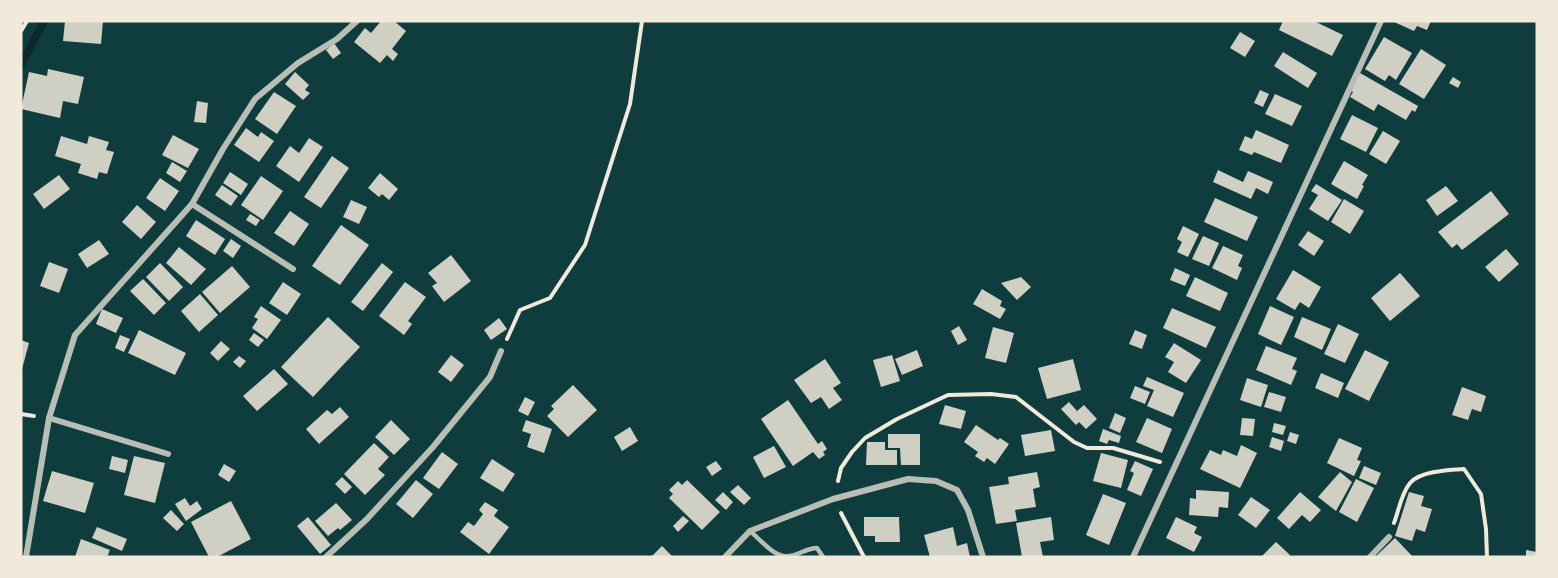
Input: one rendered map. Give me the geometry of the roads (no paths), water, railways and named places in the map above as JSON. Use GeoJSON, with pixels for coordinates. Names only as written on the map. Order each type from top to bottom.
{"type":"FeatureCollection","features":[{"type":"Feature","properties":{"kind":"street"},"geometry":{"type":"LineString","coordinates":[[26,557],[49,418],[75,335],[192,204],[255,99],[298,63],[337,39],[357,21]]}},
{"type":"Feature","properties":{"kind":"street"},"geometry":{"type":"LineString","coordinates":[[1133,557],[1381,21]]}},
{"type":"Feature","properties":{"kind":"street"},"geometry":{"type":"LineString","coordinates":[[192,204],[293,269]]}},
{"type":"Feature","properties":{"kind":"street"},"geometry":{"type":"LineString","coordinates":[[326,557],[367,519],[434,447],[490,377],[501,351]]}},
{"type":"Feature","properties":{"kind":"street"},"geometry":{"type":"LineString","coordinates":[[49,418],[168,454]]}},
{"type":"Feature","properties":{"kind":"street"},"geometry":{"type":"LineString","coordinates":[[725,557],[750,531],[833,499],[908,479],[936,481],[957,490],[968,510],[983,557]]}},
{"type":"Feature","properties":{"kind":"street"},"geometry":{"type":"LineString","coordinates":[[1370,557],[1389,537]]}},
{"type":"Feature","properties":{"kind":"lane"},"geometry":{"type":"LineString","coordinates":[[750,531],[779,555],[788,557],[817,548],[823,557]]}},
{"type":"Feature","properties":{"kind":"waterway"},"geometry":{"type":"LineString","coordinates":[[21,65],[44,21]]}}]}
